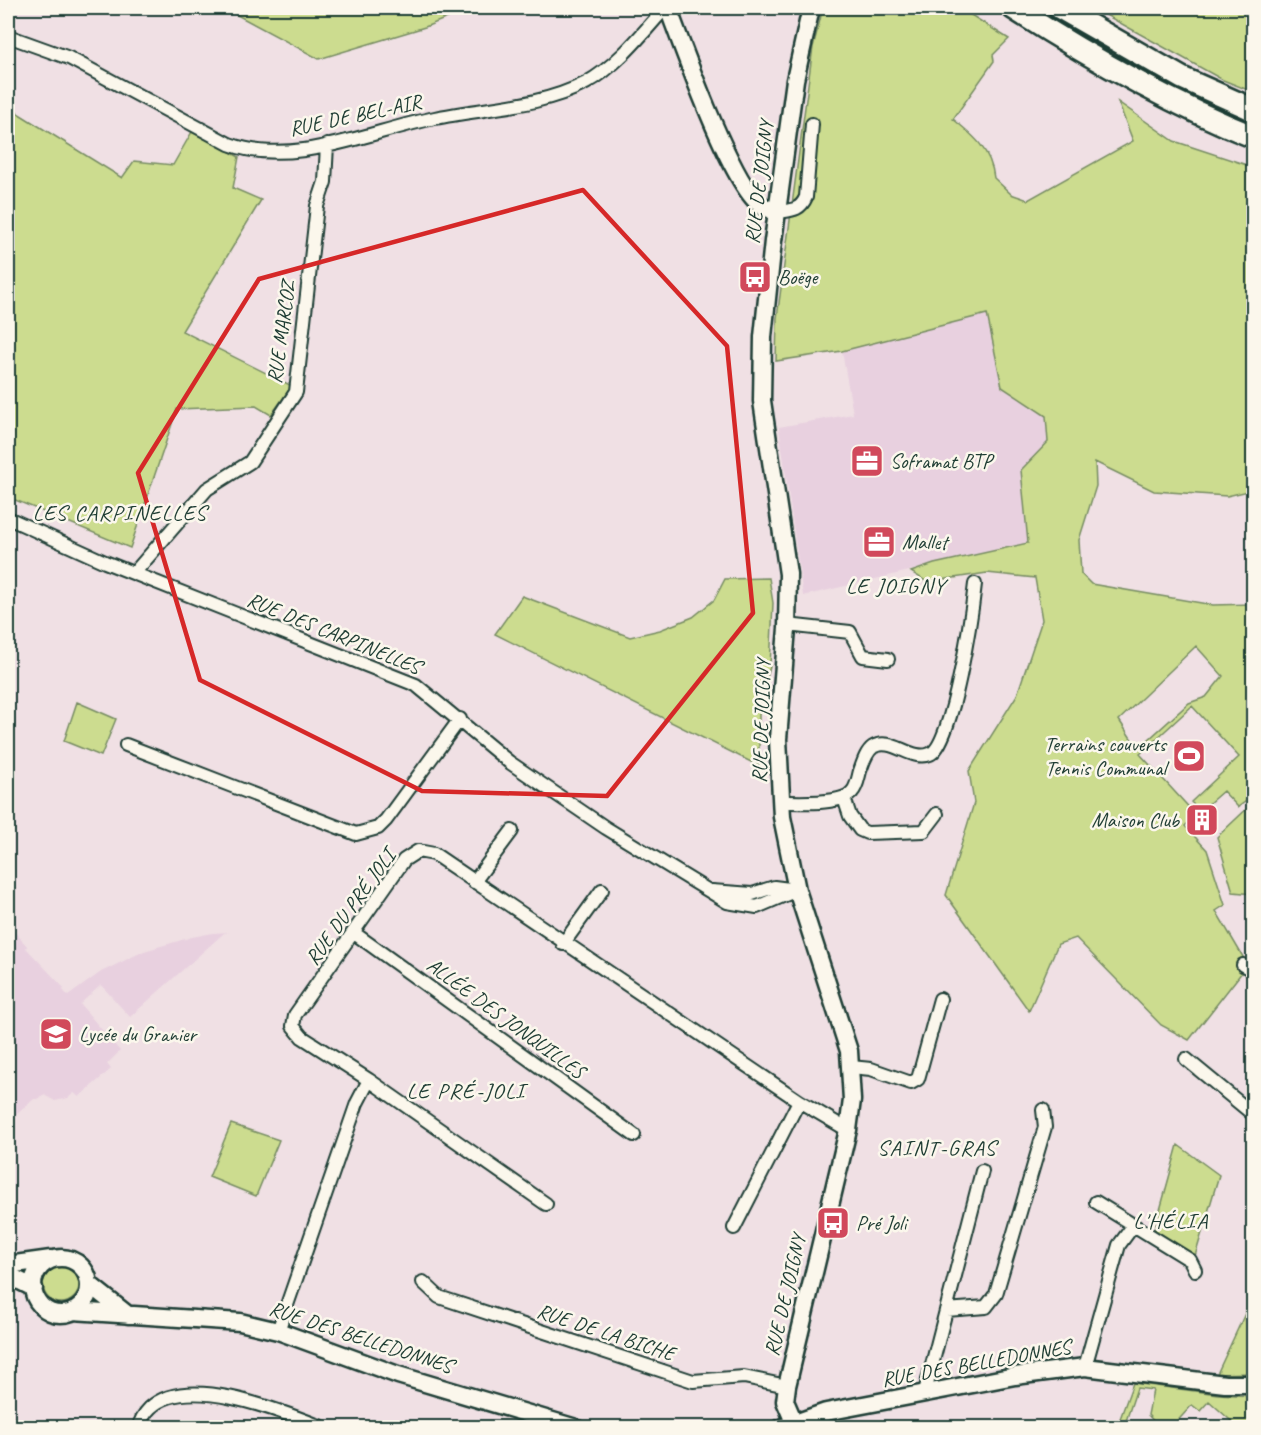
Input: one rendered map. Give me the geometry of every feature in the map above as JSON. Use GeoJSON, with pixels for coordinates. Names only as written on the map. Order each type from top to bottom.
{"type":"FeatureCollection","features":[{"type":"Feature","properties":{"kind":"highway"},"geometry":{"type":"LineString","coordinates":[[1013,8],[1099,61],[1163,96],[1254,137]]}},
{"type":"Feature","properties":{"kind":"highway"},"geometry":{"type":"LineString","coordinates":[[1060,8],[1182,78],[1254,110]]}},
{"type":"Feature","properties":{"kind":"main road"},"geometry":{"type":"LineString","coordinates":[[667,8],[692,72],[736,171],[759,205],[778,212]]}},
{"type":"Feature","properties":{"kind":"main road","name":"RUE DE JOIGNY"},"geometry":{"type":"LineString","coordinates":[[788,1425],[785,1401],[787,1386],[848,1130],[852,1100],[851,1066],[837,1009],[797,890],[781,802],[778,739],[787,625],[788,574],[762,401],[763,337],[778,212],[795,80],[811,8]]}},
{"type":"Feature","properties":{"kind":"main road"},"geometry":{"type":"LineString","coordinates":[[8,1265],[62,1257],[80,1264],[86,1272],[89,1284],[85,1299],[73,1311],[64,1313],[48,1310],[37,1299],[34,1288],[38,1271],[52,1259]]}},
{"type":"Feature","properties":{"kind":"main road"},"geometry":{"type":"LineString","coordinates":[[8,1275],[34,1288]]}},
{"type":"Feature","properties":{"kind":"main road"},"geometry":{"type":"LineString","coordinates":[[89,1284],[128,1315]]}},
{"type":"Feature","properties":{"kind":"main road","name":"RUE DES BELLEDONNES"},"geometry":{"type":"LineString","coordinates":[[73,1311],[240,1322],[278,1331],[398,1375],[576,1428]]}},
{"type":"Feature","properties":{"kind":"main road","name":"RUE DES BELLEDONNES"},"geometry":{"type":"LineString","coordinates":[[788,1425],[826,1412],[924,1392],[1085,1367],[1225,1384],[1254,1384]]}},
{"type":"Feature","properties":{"kind":"street","name":"RUE DE BEL-AIR"},"geometry":{"type":"LineString","coordinates":[[8,36],[69,58],[243,149],[299,150],[433,118],[505,107],[585,84],[604,72],[667,8]]}},
{"type":"Feature","properties":{"kind":"street"},"geometry":{"type":"LineString","coordinates":[[778,212],[797,209],[802,206],[806,197],[812,124]]}},
{"type":"Feature","properties":{"kind":"street","name":"RUE MARCOZ"},"geometry":{"type":"LineString","coordinates":[[135,572],[207,489],[250,462],[296,392],[317,206],[326,182],[327,145]]}},
{"type":"Feature","properties":{"kind":"street","name":"RUE DES CARPINELLES"},"geometry":{"type":"LineString","coordinates":[[8,519],[416,685],[460,719],[509,762],[606,828],[708,891],[752,894],[774,887],[797,890]]}},
{"type":"Feature","properties":{"kind":"street"},"geometry":{"type":"LineString","coordinates":[[781,802],[844,798],[852,793],[868,751],[876,746],[884,744],[921,755],[929,755],[936,751],[942,741],[953,703],[970,632],[975,584]]}},
{"type":"Feature","properties":{"kind":"street"},"geometry":{"type":"LineString","coordinates":[[787,625],[850,632],[864,656],[888,658]]}},
{"type":"Feature","properties":{"kind":"street"},"geometry":{"type":"LineString","coordinates":[[126,745],[356,834],[378,828],[386,820],[460,719]]}},
{"type":"Feature","properties":{"kind":"street"},"geometry":{"type":"LineString","coordinates":[[844,798],[854,824],[867,833],[924,831],[937,814]]}},
{"type":"Feature","properties":{"kind":"street"},"geometry":{"type":"LineString","coordinates":[[474,882],[512,831]]}},
{"type":"Feature","properties":{"kind":"street","name":"RUE DU PRÉ JOLI"},"geometry":{"type":"LineString","coordinates":[[369,1080],[302,1037],[293,1026],[295,1015],[404,860],[418,851],[434,854],[563,944],[799,1101],[848,1130]]}},
{"type":"Feature","properties":{"kind":"street"},"geometry":{"type":"LineString","coordinates":[[563,944],[602,890]]}},
{"type":"Feature","properties":{"kind":"street","name":"ALLÉE DES JONQUILLES"},"geometry":{"type":"LineString","coordinates":[[354,933],[634,1135]]}},
{"type":"Feature","properties":{"kind":"street"},"geometry":{"type":"LineString","coordinates":[[851,1066],[871,1069],[911,1083],[918,1079],[940,999]]}},
{"type":"Feature","properties":{"kind":"street"},"geometry":{"type":"LineString","coordinates":[[1186,1059],[1254,1115]]}},
{"type":"Feature","properties":{"kind":"street"},"geometry":{"type":"LineString","coordinates":[[278,1331],[357,1103],[369,1080],[546,1204]]}},
{"type":"Feature","properties":{"kind":"street"},"geometry":{"type":"LineString","coordinates":[[734,1228],[799,1101]]}},
{"type":"Feature","properties":{"kind":"street"},"geometry":{"type":"LineString","coordinates":[[946,1310],[986,1306],[996,1294],[1045,1127],[1043,1110]]}},
{"type":"Feature","properties":{"kind":"street"},"geometry":{"type":"LineString","coordinates":[[924,1392],[982,1171]]}},
{"type":"Feature","properties":{"kind":"street"},"geometry":{"type":"LineString","coordinates":[[1096,1202],[1190,1260],[1195,1270]]}},
{"type":"Feature","properties":{"kind":"street"},"geometry":{"type":"LineString","coordinates":[[1085,1367],[1119,1245],[1133,1226]]}},
{"type":"Feature","properties":{"kind":"street","name":"RUE DE LA BICHE"},"geometry":{"type":"LineString","coordinates":[[423,1282],[439,1297],[693,1381],[744,1377],[787,1386]]}},
{"type":"Feature","properties":{"kind":"street"},"geometry":{"type":"LineString","coordinates":[[139,1428],[146,1412],[165,1398],[176,1395],[203,1394],[262,1404],[324,1428]]}},
{"type":"Feature","properties":{"kind":"highlighted area"},"geometry":{"type":"Polygon","coordinates":[[[583,190],[727,346],[753,613],[607,796],[422,791],[200,680],[138,473],[259,279],[583,190]]]}},
{"type":"Feature","properties":{"kind":"shaded area"},"geometry":{"type":"Polygon","coordinates":[[[988,314],[1002,387],[1046,416],[1048,442],[1021,470],[1028,543],[803,596],[779,427],[853,414],[842,351],[988,314]]]}},
{"type":"Feature","properties":{"kind":"shaded area","name":"Lycée du Granier"},"geometry":{"type":"Polygon","coordinates":[[[8,924],[27,946],[26,948],[64,988],[68,996],[101,972],[144,951],[192,937],[229,932],[224,933],[130,1017],[101,985],[80,1004],[120,1051],[107,1064],[111,1069],[79,1097],[74,1093],[68,1098],[55,1101],[44,1095],[34,1099],[8,1122],[8,924]]]}},
{"type":"Feature","properties":{"kind":"green space"},"geometry":{"type":"Polygon","coordinates":[[[224,8],[472,8],[425,27],[319,59],[224,8]]]}},
{"type":"Feature","properties":{"kind":"green space"},"geometry":{"type":"Polygon","coordinates":[[[823,8],[960,8],[1009,39],[993,55],[994,61],[953,119],[980,144],[989,159],[994,178],[1011,194],[1028,200],[1133,141],[1118,102],[1174,141],[1253,167],[1253,490],[1227,496],[1154,491],[1095,462],[1096,486],[1079,540],[1081,574],[1091,584],[1213,605],[1253,604],[1253,796],[1238,807],[1223,791],[1200,811],[1191,802],[1239,757],[1192,706],[1140,754],[1196,815],[1185,826],[1207,850],[1225,905],[1216,911],[1246,962],[1253,956],[1253,971],[1246,967],[1189,1040],[1161,1025],[1076,938],[1058,944],[1029,1011],[946,895],[974,803],[969,771],[1017,695],[1042,620],[1035,578],[987,573],[927,582],[911,572],[934,564],[1028,543],[1021,470],[1048,442],[1046,416],[1002,387],[987,314],[842,351],[776,361],[777,318],[813,47],[823,8]],[[1196,646],[1119,720],[1138,749],[1189,703],[1206,697],[1223,676],[1196,646]]]}},
{"type":"Feature","properties":{"kind":"green space"},"geometry":{"type":"Polygon","coordinates":[[[1093,8],[1253,8],[1253,92],[1223,80],[1093,8]]]}},
{"type":"Feature","properties":{"kind":"green space"},"geometry":{"type":"Polygon","coordinates":[[[8,107],[122,178],[134,161],[173,165],[193,130],[239,157],[233,188],[261,200],[182,331],[292,386],[271,415],[256,406],[177,409],[130,548],[8,497],[8,107]]]}},
{"type":"Feature","properties":{"kind":"green space"},"geometry":{"type":"Polygon","coordinates":[[[769,578],[773,603],[770,667],[759,706],[759,766],[495,634],[522,596],[630,637],[660,630],[693,617],[714,600],[725,579],[769,578]]]}},
{"type":"Feature","properties":{"kind":"green space"},"geometry":{"type":"Polygon","coordinates":[[[77,702],[116,719],[101,756],[64,741],[77,702]]]}},
{"type":"Feature","properties":{"kind":"green space"},"geometry":{"type":"Polygon","coordinates":[[[1253,803],[1253,894],[1233,892],[1217,837],[1253,803]]]}},
{"type":"Feature","properties":{"kind":"green space"},"geometry":{"type":"Polygon","coordinates":[[[231,1124],[279,1140],[256,1196],[209,1177],[231,1124]]]}},
{"type":"Feature","properties":{"kind":"green space"},"geometry":{"type":"Polygon","coordinates":[[[1178,1145],[1219,1175],[1195,1256],[1154,1232],[1178,1145]]]}},
{"type":"Feature","properties":{"kind":"green space"},"geometry":{"type":"Polygon","coordinates":[[[61,1267],[74,1272],[79,1285],[74,1298],[61,1303],[48,1298],[43,1285],[48,1272],[61,1267]]]}},
{"type":"Feature","properties":{"kind":"green space"},"geometry":{"type":"Polygon","coordinates":[[[1248,1307],[1253,1310],[1253,1373],[1217,1374],[1248,1307]]]}},
{"type":"Feature","properties":{"kind":"green space"},"geometry":{"type":"Polygon","coordinates":[[[1133,1383],[1253,1396],[1253,1427],[1238,1427],[1209,1401],[1200,1411],[1192,1405],[1172,1427],[1159,1427],[1148,1415],[1153,1390],[1137,1388],[1124,1427],[1117,1427],[1133,1383]]]}},
{"type":"Feature","properties":{"kind":"place","name":"Boëge"},"geometry":{"type":"Point","coordinates":[755,277]}},
{"type":"Feature","properties":{"kind":"place","name":"Soframat BTP"},"geometry":{"type":"Point","coordinates":[867,461]}},
{"type":"Feature","properties":{"kind":"place","name":"Mallet"},"geometry":{"type":"Point","coordinates":[879,542]}},
{"type":"Feature","properties":{"kind":"place","name":"Terrains couverts Tennis Communal"},"geometry":{"type":"Point","coordinates":[1189,756]}},
{"type":"Feature","properties":{"kind":"place","name":"Maison Club"},"geometry":{"type":"Point","coordinates":[1202,820]}},
{"type":"Feature","properties":{"kind":"place","name":"Lycée du Granier"},"geometry":{"type":"Point","coordinates":[56,1034]}},
{"type":"Feature","properties":{"kind":"place","name":"Pré Joli"},"geometry":{"type":"Point","coordinates":[833,1223]}},
{"type":"Feature","properties":{"kind":"district","name":"LES CARPINELLES"},"geometry":{"type":"Point","coordinates":[120,513]}},
{"type":"Feature","properties":{"kind":"district","name":"LE JOIGNY"},"geometry":{"type":"Point","coordinates":[896,586]}},
{"type":"Feature","properties":{"kind":"district","name":"LE PRÉ-JOLI"},"geometry":{"type":"Point","coordinates":[466,1091]}},
{"type":"Feature","properties":{"kind":"district","name":"SAINT-GRAS"},"geometry":{"type":"Point","coordinates":[937,1148]}},
{"type":"Feature","properties":{"kind":"district","name":"L'HÉLIA"},"geometry":{"type":"Point","coordinates":[1171,1221]}}]}
